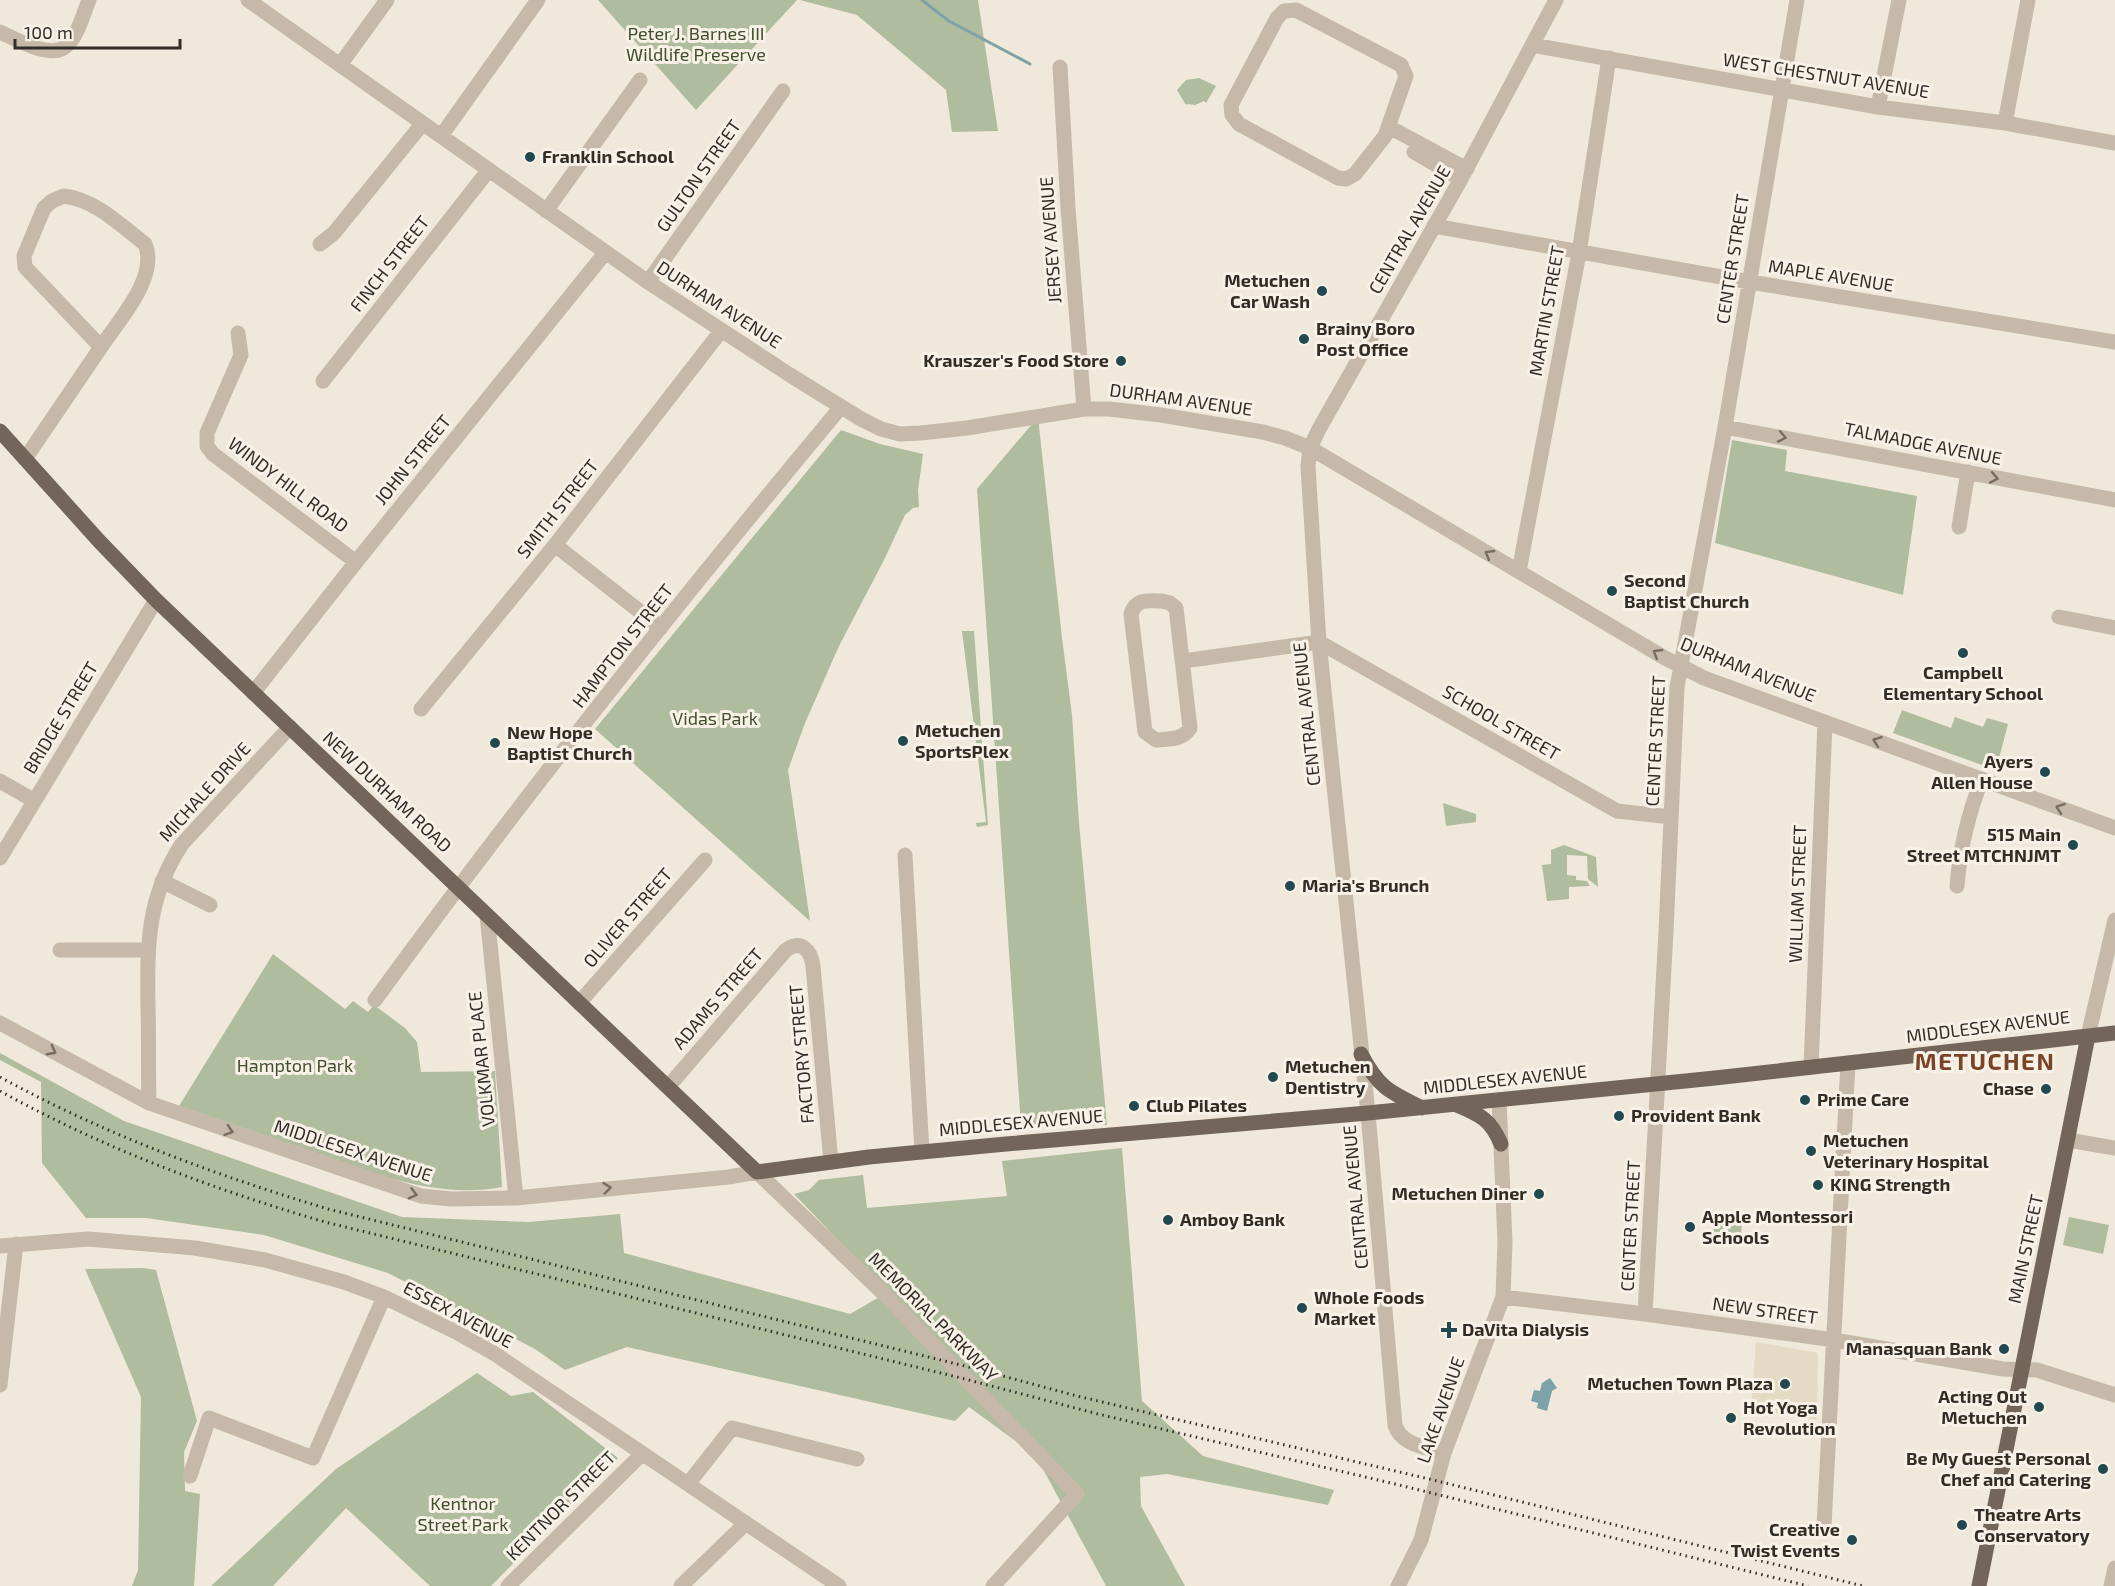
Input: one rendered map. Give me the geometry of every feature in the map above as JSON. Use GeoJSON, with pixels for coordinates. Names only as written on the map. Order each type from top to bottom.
{"type":"FeatureCollection","features":[{"type":"Feature","properties":{"kind":"main road","name":"NEW DURHAM ROAD"},"geometry":{"type":"LineString","coordinates":[[0,431],[100,542],[156,600],[758,1172]]}},
{"type":"Feature","properties":{"kind":"main road","name":"MIDDLESEX AVENUE"},"geometry":{"type":"LineString","coordinates":[[758,1172],[922,1152],[1422,1108],[2115,1033]]}},
{"type":"Feature","properties":{"kind":"main road","name":"MAIN STREET"},"geometry":{"type":"LineString","coordinates":[[1979,1586],[2088,1036]]}},
{"type":"Feature","properties":{"kind":"main road"},"geometry":{"type":"LineString","coordinates":[[1361,1054],[1370,1071],[1384,1087],[1396,1096],[1422,1108]]}},
{"type":"Feature","properties":{"kind":"main road"},"geometry":{"type":"LineString","coordinates":[[1454,1104],[1487,1120],[1501,1144]]}},
{"type":"Feature","properties":{"kind":"street"},"geometry":{"type":"LineString","coordinates":[[0,32],[46,51],[62,48],[75,34],[89,0]]}},
{"type":"Feature","properties":{"kind":"street","name":"DURHAM AVENUE"},"geometry":{"type":"LineString","coordinates":[[248,0],[605,253],[721,331],[841,407],[881,429],[900,434],[967,428],[1084,410],[1109,409],[1161,415],[1263,432],[1285,438],[1310,448],[1704,678],[2115,828]]}},
{"type":"Feature","properties":{"kind":"street"},"geometry":{"type":"LineString","coordinates":[[340,65],[387,0]]}},
{"type":"Feature","properties":{"kind":"street"},"geometry":{"type":"LineString","coordinates":[[441,136],[538,0]]}},
{"type":"Feature","properties":{"kind":"street","name":"CENTRAL AVENUE"},"geometry":{"type":"LineString","coordinates":[[1444,1453],[1406,1441],[1399,1434],[1395,1425],[1368,1113],[1319,642],[1308,466],[1310,448],[1335,399],[1464,174],[1556,0]]}},
{"type":"Feature","properties":{"kind":"street","name":"CENTER STREET"},"geometry":{"type":"LineString","coordinates":[[1645,1314],[1654,1177],[1656,1084],[1677,687],[1725,427],[1797,0]]}},
{"type":"Feature","properties":{"kind":"street"},"geometry":{"type":"LineString","coordinates":[[1878,107],[1899,0]]}},
{"type":"Feature","properties":{"kind":"street"},"geometry":{"type":"LineString","coordinates":[[2005,123],[2028,0]]}},
{"type":"Feature","properties":{"kind":"street"},"geometry":{"type":"LineString","coordinates":[[1296,10],[1401,65],[1406,76],[1387,131],[1355,174],[1346,179],[1338,178],[1239,124],[1232,115],[1231,105],[1277,18],[1284,11],[1296,10]]}},
{"type":"Feature","properties":{"kind":"street","name":"WEST CHESTNUT AVENUE"},"geometry":{"type":"LineString","coordinates":[[1532,45],[1878,107],[2005,123],[2115,142]]}},
{"type":"Feature","properties":{"kind":"street","name":"MARTIN STREET"},"geometry":{"type":"LineString","coordinates":[[1519,571],[1578,253],[1609,58]]}},
{"type":"Feature","properties":{"kind":"street","name":"JERSEY AVENUE"},"geometry":{"type":"LineString","coordinates":[[1060,67],[1068,208],[1084,410]]}},
{"type":"Feature","properties":{"kind":"street"},"geometry":{"type":"LineString","coordinates":[[546,212],[640,80]]}},
{"type":"Feature","properties":{"kind":"street","name":"GULTON STREET"},"geometry":{"type":"LineString","coordinates":[[648,282],[783,91]]}},
{"type":"Feature","properties":{"kind":"street"},"geometry":{"type":"LineString","coordinates":[[320,244],[334,233],[423,123]]}},
{"type":"Feature","properties":{"kind":"street"},"geometry":{"type":"LineString","coordinates":[[1387,131],[1464,174]]}},
{"type":"Feature","properties":{"kind":"street","name":"FINCH STREET"},"geometry":{"type":"LineString","coordinates":[[323,381],[488,171]]}},
{"type":"Feature","properties":{"kind":"street"},"geometry":{"type":"LineString","coordinates":[[25,459],[136,296],[146,276],[148,250],[145,244],[90,202],[64,196],[52,201],[44,208],[24,256],[25,267],[101,346]]}},
{"type":"Feature","properties":{"kind":"street","name":"MAPLE AVENUE"},"geometry":{"type":"LineString","coordinates":[[1434,226],[1578,253],[2115,342]]}},
{"type":"Feature","properties":{"kind":"street","name":"JOHN STREET"},"geometry":{"type":"LineString","coordinates":[[254,693],[356,561],[605,253]]}},
{"type":"Feature","properties":{"kind":"street","name":"SMITH STREET"},"geometry":{"type":"LineString","coordinates":[[422,709],[555,545],[721,331]]}},
{"type":"Feature","properties":{"kind":"street","name":"WINDY HILL ROAD"},"geometry":{"type":"LineString","coordinates":[[238,333],[241,355],[207,433],[207,446],[213,454],[356,561]]}},
{"type":"Feature","properties":{"kind":"street","name":"HAMPTON STREET"},"geometry":{"type":"LineString","coordinates":[[375,1000],[458,886],[661,628],[841,407]]}},
{"type":"Feature","properties":{"kind":"street","name":"TALMADGE AVENUE"},"geometry":{"type":"LineString","coordinates":[[1725,427],[2115,500]]}},
{"type":"Feature","properties":{"kind":"street"},"geometry":{"type":"LineString","coordinates":[[1959,527],[1968,472]]}},
{"type":"Feature","properties":{"kind":"street"},"geometry":{"type":"LineString","coordinates":[[555,545],[661,628]]}},
{"type":"Feature","properties":{"kind":"street","name":"BRIDGE STREET"},"geometry":{"type":"LineString","coordinates":[[0,858],[156,600]]}},
{"type":"Feature","properties":{"kind":"street"},"geometry":{"type":"LineString","coordinates":[[1162,601],[1170,603],[1176,609],[1183,661],[1190,728],[1180,738],[1156,740],[1145,732],[1131,614],[1133,606],[1138,602],[1162,601]]}},
{"type":"Feature","properties":{"kind":"street"},"geometry":{"type":"LineString","coordinates":[[2059,617],[2115,628]]}},
{"type":"Feature","properties":{"kind":"street"},"geometry":{"type":"LineString","coordinates":[[1183,661],[1319,642]]}},
{"type":"Feature","properties":{"kind":"street","name":"SCHOOL STREET"},"geometry":{"type":"LineString","coordinates":[[1319,642],[1617,811],[1671,817]]}},
{"type":"Feature","properties":{"kind":"street","name":"WILLIAM STREET"},"geometry":{"type":"LineString","coordinates":[[1811,1067],[1825,722]]}},
{"type":"Feature","properties":{"kind":"street","name":"MICHALE DRIVE"},"geometry":{"type":"LineString","coordinates":[[148,1103],[147,950],[154,907],[168,865],[182,844],[290,727]]}},
{"type":"Feature","properties":{"kind":"street"},"geometry":{"type":"LineString","coordinates":[[1957,886],[1959,855],[1970,811],[1982,779]]}},
{"type":"Feature","properties":{"kind":"street"},"geometry":{"type":"LineString","coordinates":[[0,781],[33,800]]}},
{"type":"Feature","properties":{"kind":"street"},"geometry":{"type":"LineString","coordinates":[[905,855],[922,1152]]}},
{"type":"Feature","properties":{"kind":"street","name":"OLIVER STREET"},"geometry":{"type":"LineString","coordinates":[[579,1003],[705,860]]}},
{"type":"Feature","properties":{"kind":"street"},"geometry":{"type":"LineString","coordinates":[[162,881],[210,905]]}},
{"type":"Feature","properties":{"kind":"street","name":"VOLKMAR PLACE"},"geometry":{"type":"LineString","coordinates":[[488,915],[516,1198]]}},
{"type":"Feature","properties":{"kind":"street","name":"MAIN STREET"},"geometry":{"type":"LineString","coordinates":[[2088,1036],[2115,920]]}},
{"type":"Feature","properties":{"kind":"street","name":"ADAMS STREET"},"geometry":{"type":"LineString","coordinates":[[668,1087],[785,951],[792,946],[802,945]]}},
{"type":"Feature","properties":{"kind":"street","name":"FACTORY STREET"},"geometry":{"type":"LineString","coordinates":[[802,945],[808,950],[812,961],[831,1162]]}},
{"type":"Feature","properties":{"kind":"street"},"geometry":{"type":"LineString","coordinates":[[60,950],[147,950]]}},
{"type":"Feature","properties":{"kind":"street","name":"MIDDLESEX AVENUE"},"geometry":{"type":"LineString","coordinates":[[0,1023],[148,1103],[421,1196],[451,1199],[516,1198],[729,1177],[758,1172]]}},
{"type":"Feature","properties":{"kind":"street"},"geometry":{"type":"LineString","coordinates":[[1824,1526],[1848,1063]]}},
{"type":"Feature","properties":{"kind":"street","name":"LAKE AVENUE"},"geometry":{"type":"LineString","coordinates":[[1398,1586],[1421,1540],[1444,1453],[1503,1297],[1505,1242],[1499,1100]]}},
{"type":"Feature","properties":{"kind":"street"},"geometry":{"type":"LineString","coordinates":[[2068,1140],[2115,1148]]}},
{"type":"Feature","properties":{"kind":"street","name":"MEMORIAL PARKWAY"},"geometry":{"type":"LineString","coordinates":[[758,1172],[884,1294],[1077,1494],[993,1586]]}},
{"type":"Feature","properties":{"kind":"street","name":"ESSEX AVENUE"},"geometry":{"type":"LineString","coordinates":[[0,1246],[88,1239],[233,1253],[303,1270],[384,1297],[495,1354],[839,1586]]}},
{"type":"Feature","properties":{"kind":"street"},"geometry":{"type":"LineString","coordinates":[[0,1385],[16,1244]]}},
{"type":"Feature","properties":{"kind":"street"},"geometry":{"type":"LineString","coordinates":[[190,1476],[209,1418],[313,1458],[384,1297]]}},
{"type":"Feature","properties":{"kind":"street","name":"NEW STREET"},"geometry":{"type":"LineString","coordinates":[[1503,1297],[1834,1340],[2003,1369],[2037,1370],[2115,1395]]}},
{"type":"Feature","properties":{"kind":"street"},"geometry":{"type":"LineString","coordinates":[[688,1484],[732,1428],[857,1459]]}},
{"type":"Feature","properties":{"kind":"street","name":"KENTNOR STREET"},"geometry":{"type":"LineString","coordinates":[[508,1586],[642,1454]]}},
{"type":"Feature","properties":{"kind":"street"},"geometry":{"type":"LineString","coordinates":[[681,1586],[746,1523]]}},
{"type":"Feature","properties":{"kind":"street"},"geometry":{"type":"LineString","coordinates":[[2111,1586],[2115,1568]]}},
{"type":"Feature","properties":{"kind":"green space","name":"Peter J. Barnes III Wildlife Preserve"},"geometry":{"type":"Polygon","coordinates":[[[598,0],[797,0],[696,110],[598,0]]]}},
{"type":"Feature","properties":{"kind":"green space","name":"Peter J. Barnes III Wildlife Preserve"},"geometry":{"type":"Polygon","coordinates":[[[800,0],[978,0],[998,131],[952,132],[946,90],[857,15],[800,0]]]}},
{"type":"Feature","properties":{"kind":"green space"},"geometry":{"type":"Polygon","coordinates":[[[1199,78],[1216,86],[1206,103],[1204,101],[1195,105],[1186,105],[1177,90],[1186,80],[1199,78]]]}},
{"type":"Feature","properties":{"kind":"green space"},"geometry":{"type":"Polygon","coordinates":[[[1038,417],[1072,715],[1079,823],[1107,1125],[1021,1126],[977,489],[1038,417]]]}},
{"type":"Feature","properties":{"kind":"green space","name":"Vidas Park"},"geometry":{"type":"Polygon","coordinates":[[[841,430],[880,444],[923,454],[918,490],[919,507],[913,508],[905,515],[839,646],[805,723],[788,770],[810,921],[595,729],[841,430]]]}},
{"type":"Feature","properties":{"kind":"green space"},"geometry":{"type":"Polygon","coordinates":[[[1732,440],[1787,450],[1785,471],[1917,496],[1903,595],[1715,543],[1732,440]]]}},
{"type":"Feature","properties":{"kind":"green space"},"geometry":{"type":"Polygon","coordinates":[[[962,631],[974,631],[988,825],[977,827],[976,823],[986,822],[962,631]]]}},
{"type":"Feature","properties":{"kind":"green space"},"geometry":{"type":"Polygon","coordinates":[[[1902,710],[1951,728],[1955,717],[1983,727],[1987,718],[2008,724],[1996,770],[1893,733],[1902,710]]]}},
{"type":"Feature","properties":{"kind":"green space"},"geometry":{"type":"Polygon","coordinates":[[[1443,803],[1476,814],[1476,822],[1446,826],[1443,803]]]}},
{"type":"Feature","properties":{"kind":"green space"},"geometry":{"type":"Polygon","coordinates":[[[1564,845],[1596,857],[1598,887],[1588,879],[1587,856],[1567,855],[1567,875],[1576,876],[1576,880],[1587,881],[1590,886],[1569,887],[1569,899],[1547,901],[1542,865],[1551,864],[1551,850],[1564,845]]]}},
{"type":"Feature","properties":{"kind":"green space","name":"Hampton Park"},"geometry":{"type":"Polygon","coordinates":[[[273,954],[345,1009],[353,1001],[368,1012],[374,1005],[405,1028],[417,1042],[421,1072],[495,1071],[502,1187],[452,1190],[402,1181],[179,1106],[273,954]]]}},
{"type":"Feature","properties":{"kind":"green space"},"geometry":{"type":"Polygon","coordinates":[[[0,1053],[124,1121],[402,1217],[528,1222],[620,1214],[624,1253],[850,1314],[888,1292],[794,1194],[809,1190],[819,1180],[863,1175],[867,1208],[1007,1196],[1002,1161],[1122,1148],[1142,1401],[1203,1456],[1334,1490],[1328,1505],[1167,1474],[1140,1477],[1141,1506],[1185,1586],[1106,1586],[1036,1456],[969,1407],[955,1421],[627,1347],[565,1370],[535,1349],[388,1273],[264,1235],[146,1218],[86,1218],[42,1163],[41,1082],[0,1060],[0,1053]]]}},
{"type":"Feature","properties":{"kind":"green space"},"geometry":{"type":"Polygon","coordinates":[[[1714,1217],[1742,1219],[1741,1237],[1713,1236],[1714,1217]]]}},
{"type":"Feature","properties":{"kind":"green space"},"geometry":{"type":"Polygon","coordinates":[[[2069,1217],[2109,1225],[2103,1254],[2063,1245],[2069,1217]]]}},
{"type":"Feature","properties":{"kind":"green space"},"geometry":{"type":"Polygon","coordinates":[[[143,1268],[156,1270],[197,1421],[184,1452],[185,1491],[200,1494],[194,1586],[132,1586],[138,1570],[141,1397],[85,1269],[143,1268]]]}},
{"type":"Feature","properties":{"kind":"green space","name":"Kentnor Street Park"},"geometry":{"type":"Polygon","coordinates":[[[477,1373],[511,1396],[533,1392],[618,1458],[491,1586],[430,1586],[346,1508],[273,1586],[211,1586],[336,1469],[477,1373]]]}},
{"type":"Feature","properties":{"kind":"shaded area","name":"Metuchen Town Plaza"},"geometry":{"type":"Polygon","coordinates":[[[1756,1342],[1818,1353],[1817,1420],[1751,1409],[1756,1342]]]}},
{"type":"Feature","properties":{"kind":"water"},"geometry":{"type":"Polygon","coordinates":[[[1550,1378],[1557,1388],[1552,1391],[1547,1411],[1537,1408],[1538,1403],[1531,1401],[1534,1390],[1540,1391],[1542,1383],[1550,1378]]]}},
{"type":"Feature","properties":{"kind":"waterway"},"geometry":{"type":"LineString","coordinates":[[922,0],[949,21],[1030,64]]}},
{"type":"Feature","properties":{"kind":"railway"},"geometry":{"type":"LineString","coordinates":[[0,1077],[79,1117],[161,1152],[328,1209],[977,1369],[1077,1396],[1425,1478],[1863,1586]]}},
{"type":"Feature","properties":{"kind":"railway"},"geometry":{"type":"LineString","coordinates":[[0,1091],[78,1131],[159,1166],[241,1196],[325,1222],[961,1378],[1098,1414],[1395,1484],[1808,1586]]}},
{"type":"Feature","properties":{"kind":"place","name":"Franklin School"},"geometry":{"type":"Point","coordinates":[530,157]}},
{"type":"Feature","properties":{"kind":"place","name":"Metuchen Car Wash"},"geometry":{"type":"Point","coordinates":[1322,291]}},
{"type":"Feature","properties":{"kind":"place","name":"Brainy Boro Post Office"},"geometry":{"type":"Point","coordinates":[1304,339]}},
{"type":"Feature","properties":{"kind":"place","name":"Krauszer's Food Store"},"geometry":{"type":"Point","coordinates":[1121,361]}},
{"type":"Feature","properties":{"kind":"place","name":"Second Baptist Church"},"geometry":{"type":"Point","coordinates":[1612,591]}},
{"type":"Feature","properties":{"kind":"place","name":"Campbell Elementary School"},"geometry":{"type":"Point","coordinates":[1963,653]}},
{"type":"Feature","properties":{"kind":"place","name":"Metuchen SportsPlex"},"geometry":{"type":"Point","coordinates":[903,741]}},
{"type":"Feature","properties":{"kind":"place","name":"New Hope Baptist Church"},"geometry":{"type":"Point","coordinates":[495,743]}},
{"type":"Feature","properties":{"kind":"place","name":"Ayers Allen House"},"geometry":{"type":"Point","coordinates":[2045,772]}},
{"type":"Feature","properties":{"kind":"place","name":"515 Main Street MTCHNJMT"},"geometry":{"type":"Point","coordinates":[2073,845]}},
{"type":"Feature","properties":{"kind":"place","name":"Maria's Brunch"},"geometry":{"type":"Point","coordinates":[1290,886]}},
{"type":"Feature","properties":{"kind":"place","name":"Metuchen Dentistry"},"geometry":{"type":"Point","coordinates":[1273,1077]}},
{"type":"Feature","properties":{"kind":"place","name":"Chase"},"geometry":{"type":"Point","coordinates":[2046,1089]}},
{"type":"Feature","properties":{"kind":"place","name":"Prime Care"},"geometry":{"type":"Point","coordinates":[1805,1100]}},
{"type":"Feature","properties":{"kind":"place","name":"Club Pilates"},"geometry":{"type":"Point","coordinates":[1134,1106]}},
{"type":"Feature","properties":{"kind":"place","name":"Provident Bank"},"geometry":{"type":"Point","coordinates":[1619,1116]}},
{"type":"Feature","properties":{"kind":"place","name":"Metuchen Veterinary Hospital"},"geometry":{"type":"Point","coordinates":[1811,1151]}},
{"type":"Feature","properties":{"kind":"place","name":"KING Strength"},"geometry":{"type":"Point","coordinates":[1818,1185]}},
{"type":"Feature","properties":{"kind":"place","name":"Metuchen Diner"},"geometry":{"type":"Point","coordinates":[1539,1194]}},
{"type":"Feature","properties":{"kind":"place","name":"Amboy Bank"},"geometry":{"type":"Point","coordinates":[1168,1220]}},
{"type":"Feature","properties":{"kind":"place","name":"Apple Montessori Schools"},"geometry":{"type":"Point","coordinates":[1690,1227]}},
{"type":"Feature","properties":{"kind":"place","name":"Whole Foods Market"},"geometry":{"type":"Point","coordinates":[1302,1308]}},
{"type":"Feature","properties":{"kind":"place","name":"DaVita Dialysis"},"geometry":{"type":"Point","coordinates":[1449,1330]}},
{"type":"Feature","properties":{"kind":"place","name":"Manasquan Bank"},"geometry":{"type":"Point","coordinates":[2004,1349]}},
{"type":"Feature","properties":{"kind":"place","name":"Metuchen Town Plaza"},"geometry":{"type":"Point","coordinates":[1785,1384]}},
{"type":"Feature","properties":{"kind":"place","name":"Acting Out Metuchen"},"geometry":{"type":"Point","coordinates":[2039,1407]}},
{"type":"Feature","properties":{"kind":"place","name":"Hot Yoga Revolution"},"geometry":{"type":"Point","coordinates":[1731,1418]}},
{"type":"Feature","properties":{"kind":"place","name":"Be My Guest Personal Chef and Catering"},"geometry":{"type":"Point","coordinates":[2103,1469]}},
{"type":"Feature","properties":{"kind":"place","name":"Theatre Arts Conservatory"},"geometry":{"type":"Point","coordinates":[1962,1525]}},
{"type":"Feature","properties":{"kind":"place","name":"Creative Twist Events"},"geometry":{"type":"Point","coordinates":[1852,1540]}},
{"type":"Feature","properties":{"kind":"district","name":"METUCHEN"},"geometry":{"type":"Point","coordinates":[1985,1062]}}]}
